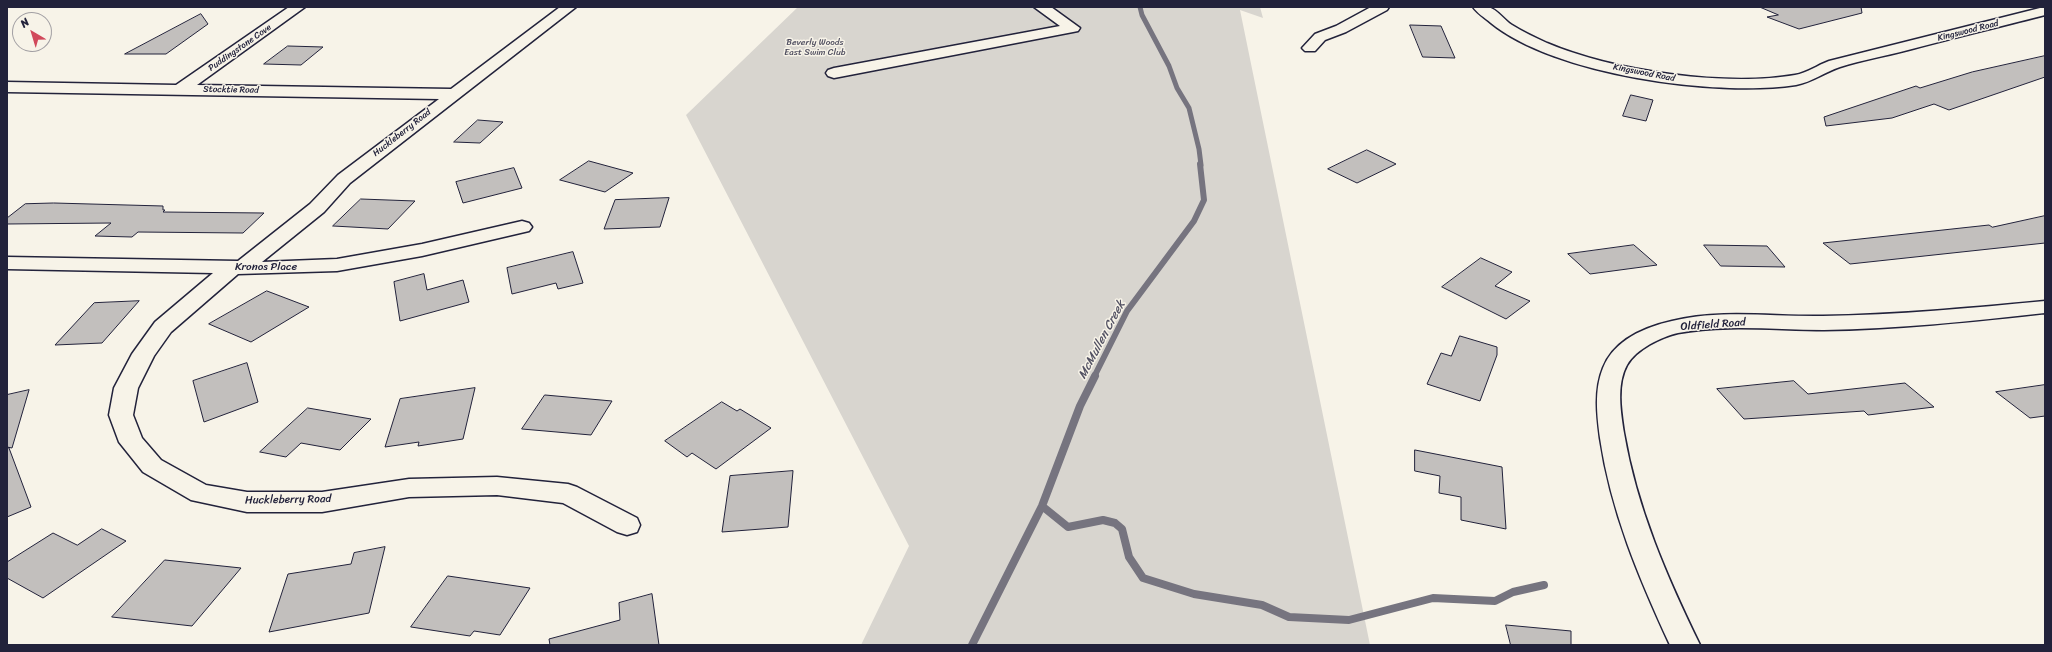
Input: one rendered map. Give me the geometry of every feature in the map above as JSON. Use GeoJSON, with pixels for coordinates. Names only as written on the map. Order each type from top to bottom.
{"type":"FeatureCollection","features":[{"type":"Feature","properties":{"kind":"street","name":"Puddingstone Cove"},"geometry":{"type":"LineString","coordinates":[[181,89],[298,7]]}},
{"type":"Feature","properties":{"kind":"street","name":"Huckleberry Road"},"geometry":{"type":"LineString","coordinates":[[570,7],[344,179],[317,208],[238,267],[163,326],[143,354],[126,388],[121,415],[131,442],[152,466],[200,493],[247,502],[322,502],[409,488],[497,486],[568,494],[627,525]]}},
{"type":"Feature","properties":{"kind":"street"},"geometry":{"type":"LineString","coordinates":[[834,73],[1073,28],[1041,7]]}},
{"type":"Feature","properties":{"kind":"street"},"geometry":{"type":"LineString","coordinates":[[1358,7],[1333,18],[1317,31],[1315,42],[1341,30],[1382,7]]}},
{"type":"Feature","properties":{"kind":"street","name":"Kingswood Road"},"geometry":{"type":"LineString","coordinates":[[1480,7],[1496,22],[1534,43],[1566,56],[1647,75],[1701,82],[1775,82],[1796,80],[1813,75],[1821,69],[1834,64],[2045,11]]}},
{"type":"Feature","properties":{"kind":"street","name":"Kingswood Road"},"geometry":{"type":"LineString","coordinates":[[1502,7],[1510,18],[1545,36],[1582,51],[1632,63],[1684,72],[1724,74],[1800,66],[1821,69]]}},
{"type":"Feature","properties":{"kind":"street","name":"Stocktie Road"},"geometry":{"type":"LineString","coordinates":[[7,86],[454,94]]}},
{"type":"Feature","properties":{"kind":"street","name":"Kronos Place"},"geometry":{"type":"LineString","coordinates":[[7,263],[238,267],[337,265],[422,250],[522,227]]}},
{"type":"Feature","properties":{"kind":"street","name":"Oldfield Road"},"geometry":{"type":"LineString","coordinates":[[1685,645],[1663,599],[1636,533],[1618,464],[1610,423],[1609,385],[1614,368],[1622,355],[1640,341],[1663,330],[1692,325],[1902,321],[2045,307]]}},
{"type":"Feature","properties":{"kind":"green space","name":"Beverly Woods East Swim Club"},"geometry":{"type":"Polygon","coordinates":[[[798,7],[1260,7],[1263,18],[1240,10],[1370,645],[861,645],[909,546],[686,115],[798,7]]]}},
{"type":"Feature","properties":{"kind":"building"},"geometry":{"type":"Polygon","coordinates":[[[1760,7],[1861,7],[1862,13],[1799,29],[1767,17],[1778,15],[1760,7]]]}},
{"type":"Feature","properties":{"kind":"building"},"geometry":{"type":"Polygon","coordinates":[[[201,14],[208,24],[166,54],[125,54],[201,14]]]}},
{"type":"Feature","properties":{"kind":"building"},"geometry":{"type":"Polygon","coordinates":[[[1410,25],[1441,26],[1455,58],[1423,57],[1410,25]]]}},
{"type":"Feature","properties":{"kind":"building"},"geometry":{"type":"Polygon","coordinates":[[[288,46],[323,47],[301,65],[264,64],[288,46]]]}},
{"type":"Feature","properties":{"kind":"building"},"geometry":{"type":"Polygon","coordinates":[[[2045,56],[2045,77],[1949,110],[1934,104],[1892,118],[1826,126],[1824,117],[1916,86],[1920,88],[1972,72],[2045,56]]]}},
{"type":"Feature","properties":{"kind":"building"},"geometry":{"type":"Polygon","coordinates":[[[1631,95],[1653,100],[1646,121],[1623,116],[1631,95]]]}},
{"type":"Feature","properties":{"kind":"building"},"geometry":{"type":"Polygon","coordinates":[[[478,120],[503,122],[480,143],[454,142],[478,120]]]}},
{"type":"Feature","properties":{"kind":"building"},"geometry":{"type":"Polygon","coordinates":[[[1367,150],[1396,164],[1357,183],[1328,169],[1367,150]]]}},
{"type":"Feature","properties":{"kind":"building"},"geometry":{"type":"Polygon","coordinates":[[[589,161],[633,173],[605,192],[560,180],[589,161]]]}},
{"type":"Feature","properties":{"kind":"building"},"geometry":{"type":"Polygon","coordinates":[[[514,168],[522,188],[463,203],[456,182],[514,168]]]}},
{"type":"Feature","properties":{"kind":"building"},"geometry":{"type":"Polygon","coordinates":[[[669,198],[660,227],[604,229],[615,200],[669,198]]]}},
{"type":"Feature","properties":{"kind":"building"},"geometry":{"type":"Polygon","coordinates":[[[361,199],[415,201],[388,229],[333,226],[361,199]]]}},
{"type":"Feature","properties":{"kind":"building"},"geometry":{"type":"Polygon","coordinates":[[[54,203],[163,206],[163,210],[165,210],[163,212],[264,213],[243,233],[138,232],[132,237],[95,236],[111,223],[7,224],[7,218],[25,204],[54,203]]]}},
{"type":"Feature","properties":{"kind":"building"},"geometry":{"type":"Polygon","coordinates":[[[2045,216],[2045,243],[1850,264],[1823,243],[1989,225],[1992,227],[2045,216]]]}},
{"type":"Feature","properties":{"kind":"building"},"geometry":{"type":"Polygon","coordinates":[[[1634,245],[1657,265],[1590,274],[1568,254],[1634,245]]]}},
{"type":"Feature","properties":{"kind":"building"},"geometry":{"type":"Polygon","coordinates":[[[1704,245],[1767,246],[1785,267],[1721,266],[1704,245]]]}},
{"type":"Feature","properties":{"kind":"building"},"geometry":{"type":"Polygon","coordinates":[[[573,252],[583,283],[558,289],[556,283],[512,294],[507,268],[573,252]]]}},
{"type":"Feature","properties":{"kind":"building"},"geometry":{"type":"Polygon","coordinates":[[[1481,258],[1512,272],[1495,286],[1530,301],[1506,319],[1442,287],[1481,258]]]}},
{"type":"Feature","properties":{"kind":"building"},"geometry":{"type":"Polygon","coordinates":[[[424,274],[427,290],[463,280],[469,302],[400,321],[394,282],[424,274]]]}},
{"type":"Feature","properties":{"kind":"building"},"geometry":{"type":"Polygon","coordinates":[[[267,291],[309,307],[251,342],[209,324],[267,291]]]}},
{"type":"Feature","properties":{"kind":"building"},"geometry":{"type":"Polygon","coordinates":[[[139,301],[102,343],[55,345],[94,303],[139,301]]]}},
{"type":"Feature","properties":{"kind":"building"},"geometry":{"type":"Polygon","coordinates":[[[1460,336],[1497,347],[1497,355],[1480,401],[1427,384],[1441,353],[1451,356],[1460,336]]]}},
{"type":"Feature","properties":{"kind":"building"},"geometry":{"type":"Polygon","coordinates":[[[247,363],[258,402],[204,422],[193,381],[247,363]]]}},
{"type":"Feature","properties":{"kind":"building"},"geometry":{"type":"Polygon","coordinates":[[[1794,381],[1808,394],[1905,383],[1934,407],[1868,415],[1864,411],[1744,419],[1717,389],[1794,381]]]}},
{"type":"Feature","properties":{"kind":"building"},"geometry":{"type":"Polygon","coordinates":[[[2045,385],[2045,416],[2030,418],[1996,392],[2045,385]]]}},
{"type":"Feature","properties":{"kind":"building"},"geometry":{"type":"Polygon","coordinates":[[[475,388],[463,439],[418,446],[419,442],[385,447],[400,399],[475,388]]]}},
{"type":"Feature","properties":{"kind":"building"},"geometry":{"type":"Polygon","coordinates":[[[29,390],[12,448],[7,447],[7,395],[29,390]]]}},
{"type":"Feature","properties":{"kind":"building"},"geometry":{"type":"Polygon","coordinates":[[[545,395],[612,401],[591,435],[522,429],[545,395]]]}},
{"type":"Feature","properties":{"kind":"building"},"geometry":{"type":"Polygon","coordinates":[[[722,402],[737,411],[740,409],[771,428],[716,469],[692,453],[687,457],[665,441],[722,402]]]}},
{"type":"Feature","properties":{"kind":"building"},"geometry":{"type":"Polygon","coordinates":[[[308,408],[371,419],[340,450],[301,443],[286,457],[260,452],[308,408]]]}},
{"type":"Feature","properties":{"kind":"building"},"geometry":{"type":"Polygon","coordinates":[[[9,448],[31,507],[7,517],[7,449],[9,448]]]}},
{"type":"Feature","properties":{"kind":"building"},"geometry":{"type":"Polygon","coordinates":[[[1415,450],[1502,467],[1506,529],[1461,520],[1461,497],[1439,493],[1440,476],[1415,471],[1415,450]]]}},
{"type":"Feature","properties":{"kind":"building"},"geometry":{"type":"Polygon","coordinates":[[[793,471],[788,527],[722,532],[730,476],[793,471]]]}},
{"type":"Feature","properties":{"kind":"building"},"geometry":{"type":"Polygon","coordinates":[[[102,529],[126,541],[43,598],[7,578],[7,562],[53,533],[77,545],[102,529]]]}},
{"type":"Feature","properties":{"kind":"building"},"geometry":{"type":"Polygon","coordinates":[[[385,547],[369,613],[269,632],[288,574],[351,564],[354,553],[385,547]]]}},
{"type":"Feature","properties":{"kind":"building"},"geometry":{"type":"Polygon","coordinates":[[[165,560],[241,568],[192,626],[112,617],[165,560]]]}},
{"type":"Feature","properties":{"kind":"building"},"geometry":{"type":"Polygon","coordinates":[[[448,576],[530,588],[500,635],[474,631],[470,636],[411,627],[448,576]]]}},
{"type":"Feature","properties":{"kind":"building"},"geometry":{"type":"Polygon","coordinates":[[[652,594],[659,645],[550,645],[549,639],[620,620],[619,603],[652,594]]]}},
{"type":"Feature","properties":{"kind":"building"},"geometry":{"type":"Polygon","coordinates":[[[1506,625],[1571,631],[1571,645],[1511,645],[1506,625]]]}},
{"type":"Feature","properties":{"kind":"waterway","name":"McMullen Creek"},"geometry":{"type":"LineString","coordinates":[[1140,7],[1142,15],[1169,66],[1177,88],[1189,108],[1199,149],[1201,165]]}},
{"type":"Feature","properties":{"kind":"waterway","name":"McMullen Creek"},"geometry":{"type":"LineString","coordinates":[[1094,377],[1127,311],[1194,221],[1204,200],[1200,164]]}},
{"type":"Feature","properties":{"kind":"waterway","name":"McMullen Creek"},"geometry":{"type":"LineString","coordinates":[[1042,506],[1080,406],[1095,376]]}},
{"type":"Feature","properties":{"kind":"waterway","name":"McMullen Creek"},"geometry":{"type":"LineString","coordinates":[[972,645],[1042,506]]}},
{"type":"Feature","properties":{"kind":"waterway"},"geometry":{"type":"LineString","coordinates":[[1042,506],[1068,527],[1103,520],[1115,523],[1122,529],[1129,557],[1143,578],[1194,594],[1262,605],[1289,617],[1349,620],[1433,598],[1495,601],[1513,592],[1544,585]]}}]}
